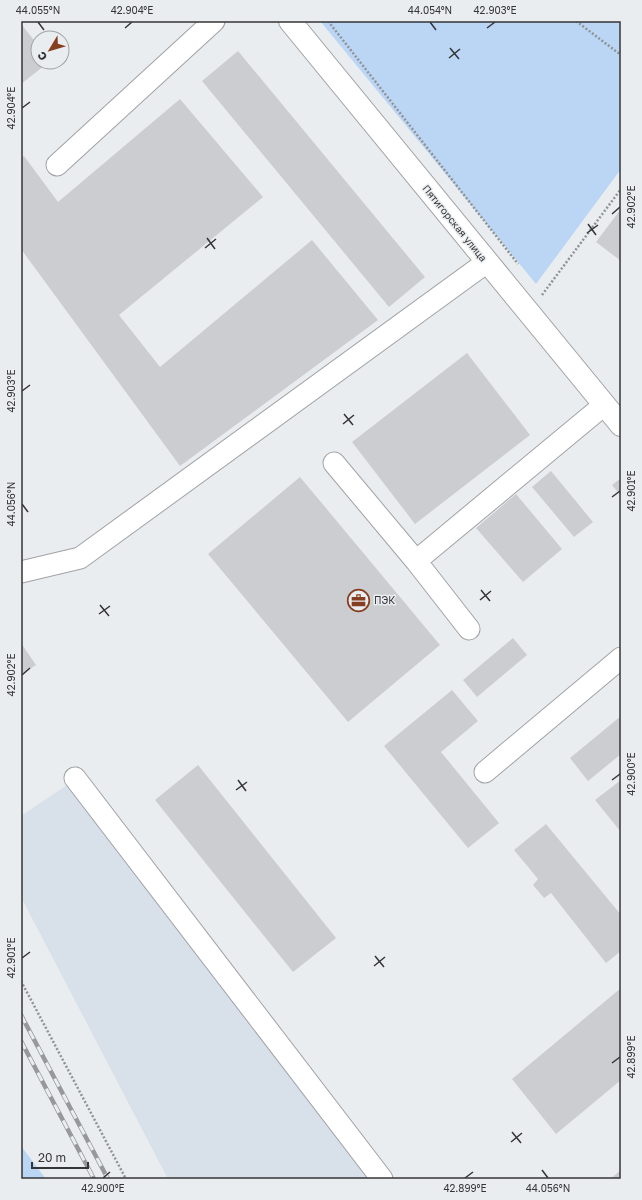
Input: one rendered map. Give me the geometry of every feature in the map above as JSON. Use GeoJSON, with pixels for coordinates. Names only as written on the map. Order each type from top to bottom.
{"type":"FeatureCollection","features":[{"type":"Feature","properties":{"kind":"main road","name":"Пятигорская улица"},"geometry":{"type":"LineString","coordinates":[[290,21],[621,425]]}},
{"type":"Feature","properties":{"kind":"street"},"geometry":{"type":"LineString","coordinates":[[57,165],[214,21]]}},
{"type":"Feature","properties":{"kind":"street"},"geometry":{"type":"LineString","coordinates":[[21,572],[80,558],[487,262]]}},
{"type":"Feature","properties":{"kind":"street"},"geometry":{"type":"LineString","coordinates":[[416,561],[604,405]]}},
{"type":"Feature","properties":{"kind":"street"},"geometry":{"type":"LineString","coordinates":[[334,463],[416,561],[469,629]]}},
{"type":"Feature","properties":{"kind":"street"},"geometry":{"type":"LineString","coordinates":[[485,772],[621,658]]}},
{"type":"Feature","properties":{"kind":"street"},"geometry":{"type":"LineString","coordinates":[[75,778],[382,1179]]}},
{"type":"Feature","properties":{"kind":"path"},"geometry":{"type":"LineString","coordinates":[[328,21],[523,270]]}},
{"type":"Feature","properties":{"kind":"path"},"geometry":{"type":"LineString","coordinates":[[576,21],[621,55]]}},
{"type":"Feature","properties":{"kind":"path"},"geometry":{"type":"LineString","coordinates":[[537,289],[542,295],[621,188]]}},
{"type":"Feature","properties":{"kind":"path"},"geometry":{"type":"LineString","coordinates":[[21,981],[126,1179]]}},
{"type":"Feature","properties":{"kind":"shaded area"},"geometry":{"type":"Polygon","coordinates":[[[320,21],[621,21],[621,169],[536,284],[320,21]]]}},
{"type":"Feature","properties":{"kind":"shaded area"},"geometry":{"type":"Polygon","coordinates":[[[67,785],[369,1179],[168,1179],[21,897],[21,816],[67,785]]]}},
{"type":"Feature","properties":{"kind":"shaded area"},"geometry":{"type":"Polygon","coordinates":[[[21,1146],[46,1179],[21,1179],[21,1146]]]}},
{"type":"Feature","properties":{"kind":"building"},"geometry":{"type":"Polygon","coordinates":[[[21,24],[30,35],[30,70],[39,70],[21,84],[21,24]]]}},
{"type":"Feature","properties":{"kind":"building"},"geometry":{"type":"Polygon","coordinates":[[[238,51],[425,277],[389,307],[202,81],[238,51]]]}},
{"type":"Feature","properties":{"kind":"building"},"geometry":{"type":"Polygon","coordinates":[[[180,99],[263,197],[119,315],[160,367],[312,240],[378,320],[180,466],[21,249],[21,158],[24,156],[58,202],[180,99]]]}},
{"type":"Feature","properties":{"kind":"building"},"geometry":{"type":"Polygon","coordinates":[[[621,209],[621,261],[596,242],[621,209]]]}},
{"type":"Feature","properties":{"kind":"building"},"geometry":{"type":"Polygon","coordinates":[[[467,353],[530,435],[415,524],[352,442],[467,353]]]}},
{"type":"Feature","properties":{"kind":"building"},"geometry":{"type":"Polygon","coordinates":[[[551,471],[593,522],[574,537],[532,487],[551,471]]]}},
{"type":"Feature","properties":{"kind":"building"},"geometry":{"type":"Polygon","coordinates":[[[300,477],[440,645],[348,722],[208,554],[300,477]]]}},
{"type":"Feature","properties":{"kind":"building"},"geometry":{"type":"Polygon","coordinates":[[[621,478],[621,496],[612,485],[621,478]]]}},
{"type":"Feature","properties":{"kind":"building"},"geometry":{"type":"Polygon","coordinates":[[[516,494],[562,549],[523,582],[476,528],[516,494]]]}},
{"type":"Feature","properties":{"kind":"building"},"geometry":{"type":"Polygon","coordinates":[[[513,638],[527,655],[477,697],[463,680],[513,638]]]}},
{"type":"Feature","properties":{"kind":"building"},"geometry":{"type":"Polygon","coordinates":[[[21,643],[36,665],[21,675],[21,643]]]}},
{"type":"Feature","properties":{"kind":"building"},"geometry":{"type":"Polygon","coordinates":[[[452,690],[478,721],[441,752],[499,823],[468,848],[384,746],[452,690]]]}},
{"type":"Feature","properties":{"kind":"building"},"geometry":{"type":"Polygon","coordinates":[[[621,716],[621,754],[588,781],[570,758],[621,716]]]}},
{"type":"Feature","properties":{"kind":"building"},"geometry":{"type":"Polygon","coordinates":[[[198,765],[336,938],[293,972],[155,800],[198,765]]]}},
{"type":"Feature","properties":{"kind":"building"},"geometry":{"type":"Polygon","coordinates":[[[621,780],[621,832],[595,800],[621,780]]]}},
{"type":"Feature","properties":{"kind":"building"},"geometry":{"type":"Polygon","coordinates":[[[546,824],[621,915],[621,951],[606,963],[551,893],[544,898],[533,885],[538,879],[514,850],[546,824]]]}},
{"type":"Feature","properties":{"kind":"building"},"geometry":{"type":"Polygon","coordinates":[[[621,988],[621,1080],[556,1134],[512,1079],[621,988]]]}},
{"type":"Feature","properties":{"kind":"building"},"geometry":{"type":"Polygon","coordinates":[[[621,1170],[621,1179],[610,1179],[621,1170]]]}},
{"type":"Feature","properties":{"kind":"railway"},"geometry":{"type":"LineString","coordinates":[[21,1015],[108,1179]]}},
{"type":"Feature","properties":{"kind":"railway"},"geometry":{"type":"LineString","coordinates":[[21,1041],[94,1179]]}},
{"type":"Feature","properties":{"kind":"place","name":"ПЭК"},"geometry":{"type":"Point","coordinates":[359,600]}}]}
